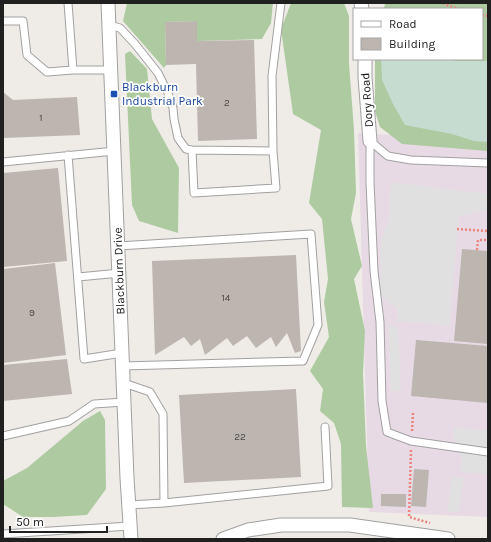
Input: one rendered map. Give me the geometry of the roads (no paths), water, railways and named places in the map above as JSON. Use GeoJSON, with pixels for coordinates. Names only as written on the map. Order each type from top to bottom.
{"type":"FeatureCollection","features":[{"type":"Feature","properties":{"kind":"street","name":"Blackburn Drive"},"geometry":{"type":"LineString","coordinates":[[108,3],[124,402],[131,532]]}},
{"type":"Feature","properties":{"kind":"street","name":"Dory Road"},"geometry":{"type":"LineString","coordinates":[[365,60],[370,141]]}},
{"type":"Feature","properties":{"kind":"street"},"geometry":{"type":"LineString","coordinates":[[223,539],[248,530],[281,525],[350,525],[448,539]]}},
{"type":"Feature","properties":{"kind":"lane"},"geometry":{"type":"LineString","coordinates":[[68,3],[73,70]]}},
{"type":"Feature","properties":{"kind":"lane"},"geometry":{"type":"LineString","coordinates":[[192,150],[194,194],[276,188],[273,151],[272,76],[281,3]]}},
{"type":"Feature","properties":{"kind":"lane"},"geometry":{"type":"LineString","coordinates":[[3,21],[23,21],[28,55],[47,72],[111,70]]}},
{"type":"Feature","properties":{"kind":"lane"},"geometry":{"type":"LineString","coordinates":[[109,25],[120,28],[158,73],[166,88],[173,108],[178,138],[186,148],[192,150],[273,151]]}},
{"type":"Feature","properties":{"kind":"lane"},"geometry":{"type":"LineString","coordinates":[[370,141],[388,156],[411,160],[488,163]]}},
{"type":"Feature","properties":{"kind":"lane"},"geometry":{"type":"LineString","coordinates":[[370,141],[370,182],[374,271],[380,322],[382,401],[387,432],[411,441],[488,452]]}},
{"type":"Feature","properties":{"kind":"lane"},"geometry":{"type":"LineString","coordinates":[[3,162],[115,151]]}},
{"type":"Feature","properties":{"kind":"lane"},"geometry":{"type":"LineString","coordinates":[[68,156],[84,359],[303,361],[318,325],[311,234],[118,246]]}},
{"type":"Feature","properties":{"kind":"lane"},"geometry":{"type":"LineString","coordinates":[[78,277],[120,273]]}},
{"type":"Feature","properties":{"kind":"lane"},"geometry":{"type":"LineString","coordinates":[[124,383],[150,392],[163,414],[164,503]]}},
{"type":"Feature","properties":{"kind":"lane"},"geometry":{"type":"LineString","coordinates":[[3,436],[69,421],[94,404],[124,402]]}},
{"type":"Feature","properties":{"kind":"lane"},"geometry":{"type":"LineString","coordinates":[[129,505],[164,503],[328,486],[325,427]]}},
{"type":"Feature","properties":{"kind":"lane"},"geometry":{"type":"LineString","coordinates":[[3,534],[131,532]]}},
{"type":"Feature","properties":{"kind":"place","name":"Blackburn Industrial Park"},"geometry":{"type":"Point","coordinates":[114,94]}}]}
